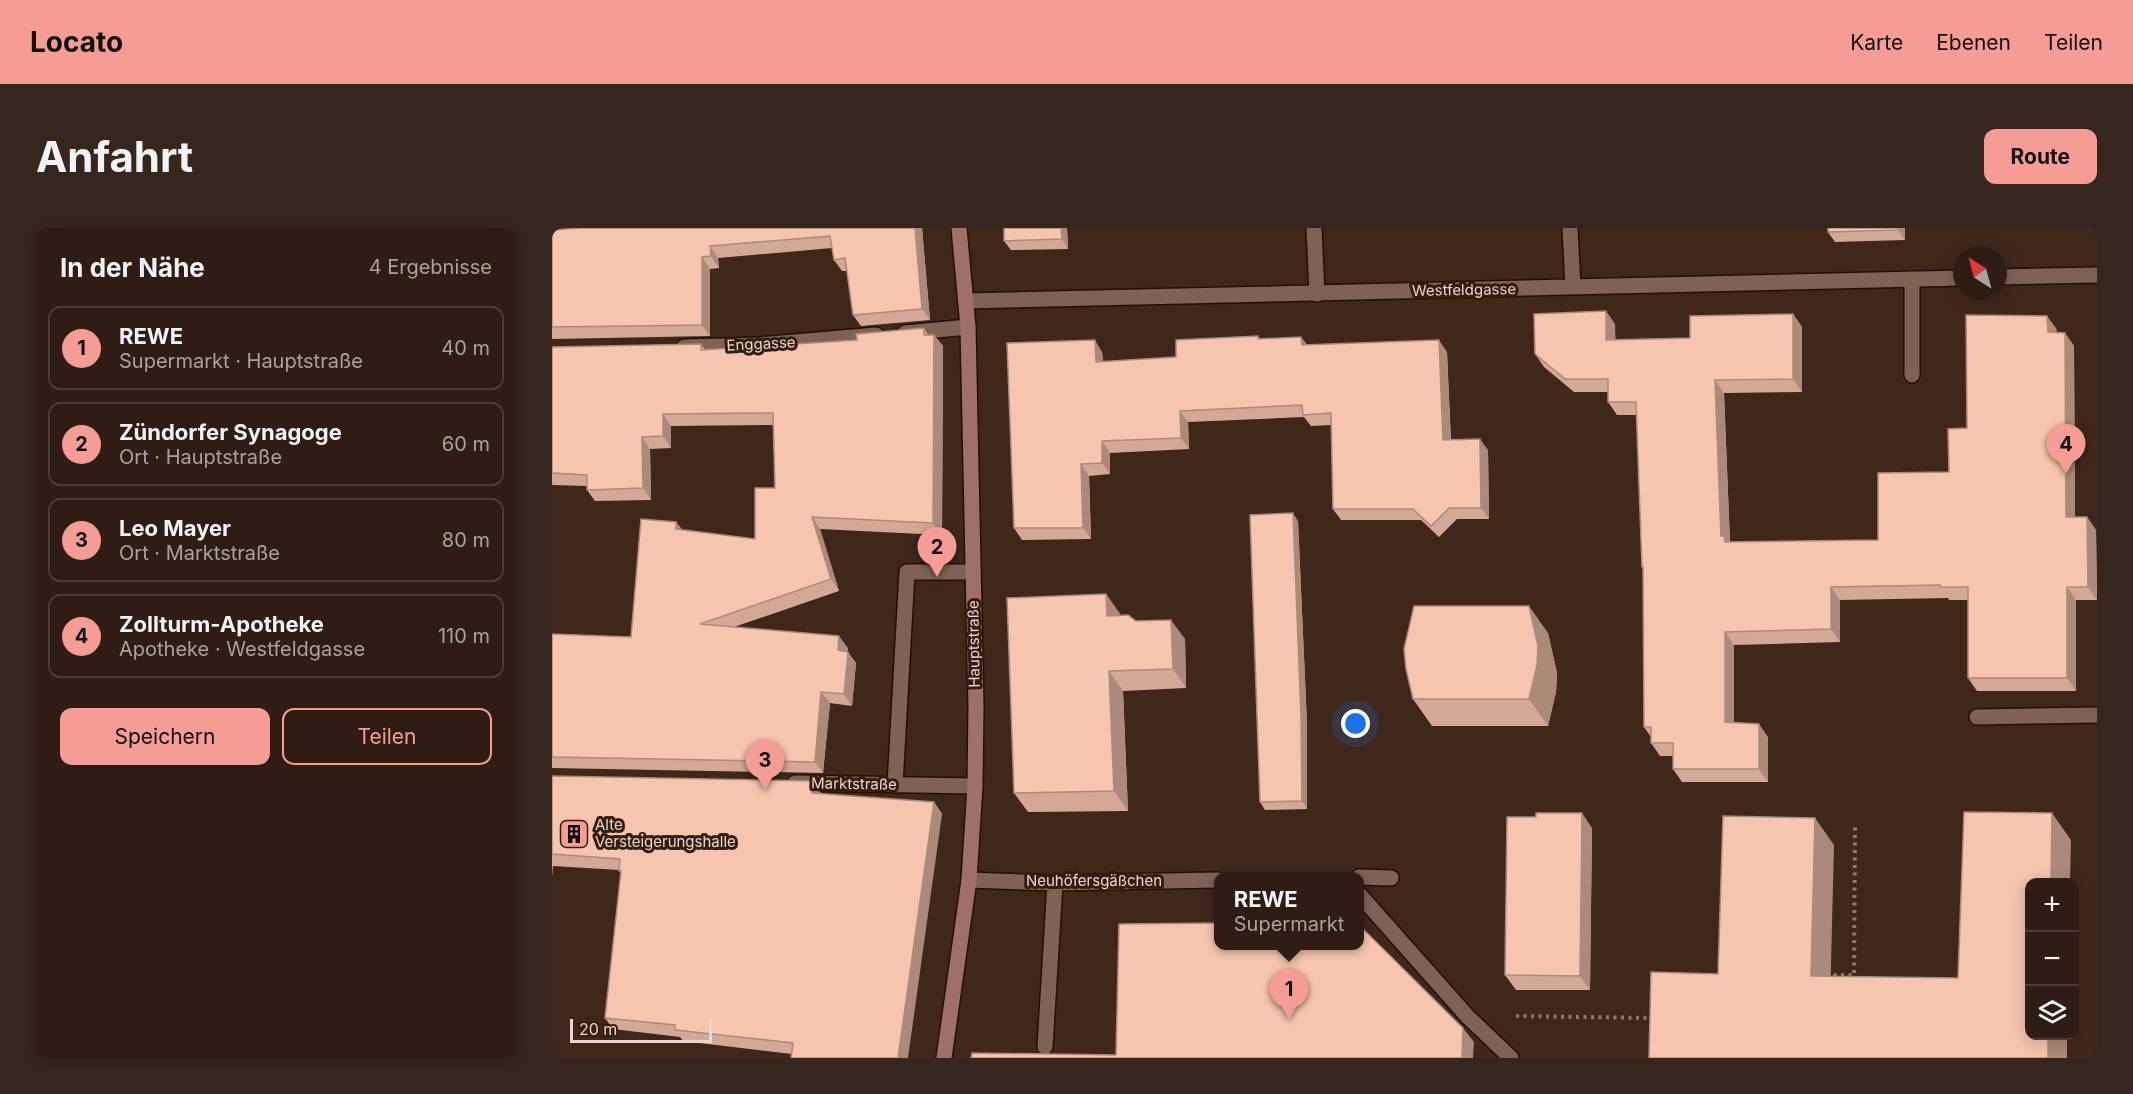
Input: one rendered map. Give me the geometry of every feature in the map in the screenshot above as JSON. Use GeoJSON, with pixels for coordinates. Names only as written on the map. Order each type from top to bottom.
{"type":"FeatureCollection","features":[{"type":"Feature","properties":{"kind":"main road","name":"Hauptstraße"},"geometry":{"type":"LineString","coordinates":[[944,1058],[969,880],[975,786],[968,327],[959,228]]}},
{"type":"Feature","properties":{"kind":"street"},"geometry":{"type":"LineString","coordinates":[[1314,228],[1317,294]]}},
{"type":"Feature","properties":{"kind":"street"},"geometry":{"type":"LineString","coordinates":[[1570,228],[1573,287]]}},
{"type":"Feature","properties":{"kind":"street"},"geometry":{"type":"LineString","coordinates":[[2007,277],[2097,275]]}},
{"type":"Feature","properties":{"kind":"street","name":"Westfeldgasse"},"geometry":{"type":"LineString","coordinates":[[966,301],[1953,278]]}},
{"type":"Feature","properties":{"kind":"street"},"geometry":{"type":"LineString","coordinates":[[1912,279],[1912,375]]}},
{"type":"Feature","properties":{"kind":"street","name":"Enggasse"},"geometry":{"type":"LineString","coordinates":[[668,347],[760,345],[968,327]]}},
{"type":"Feature","properties":{"kind":"street"},"geometry":{"type":"LineString","coordinates":[[895,785],[907,572],[973,572]]}},
{"type":"Feature","properties":{"kind":"street"},"geometry":{"type":"LineString","coordinates":[[1977,717],[2097,715]]}},
{"type":"Feature","properties":{"kind":"street","name":"Marktstraße"},"geometry":{"type":"LineString","coordinates":[[779,782],[975,786]]}},
{"type":"Feature","properties":{"kind":"street"},"geometry":{"type":"LineString","coordinates":[[1364,877],[1391,878]]}},
{"type":"Feature","properties":{"kind":"street","name":"Neuhöfersgäßchen"},"geometry":{"type":"LineString","coordinates":[[969,880],[1055,883],[1214,880]]}},
{"type":"Feature","properties":{"kind":"street"},"geometry":{"type":"LineString","coordinates":[[1045,1047],[1055,883]]}},
{"type":"Feature","properties":{"kind":"street"},"geometry":{"type":"LineString","coordinates":[[1364,900],[1467,1016],[1511,1058]]}},
{"type":"Feature","properties":{"kind":"path"},"geometry":{"type":"LineString","coordinates":[[1819,975],[1854,975],[1855,826]]}},
{"type":"Feature","properties":{"kind":"path"},"geometry":{"type":"LineString","coordinates":[[1467,1016],[1657,1018]]}},
{"type":"Feature","properties":{"kind":"building"},"geometry":{"type":"Polygon","coordinates":[[[581,228],[915,228],[922,309],[853,315],[845,258],[834,260],[830,236],[710,246],[711,256],[702,257],[702,325],[552,327],[552,230],[581,228]]]}},
{"type":"Feature","properties":{"kind":"building"},"geometry":{"type":"Polygon","coordinates":[[[1004,228],[1061,228],[1062,239],[1004,241],[1004,228]]]}},
{"type":"Feature","properties":{"kind":"building"},"geometry":{"type":"Polygon","coordinates":[[[1828,228],[1898,228],[1898,230],[1828,232],[1828,228]]]}},
{"type":"Feature","properties":{"kind":"building"},"geometry":{"type":"Polygon","coordinates":[[[1606,311],[1606,340],[1690,338],[1690,316],[1793,314],[1793,379],[1715,380],[1721,536],[1724,536],[1725,542],[1878,540],[1878,473],[1949,472],[1948,429],[1967,428],[1966,315],[2047,316],[2048,332],[2065,333],[2066,517],[2087,517],[2088,587],[2067,587],[2067,678],[1968,678],[1968,587],[1940,587],[1940,585],[1831,587],[1831,629],[1725,632],[1725,722],[1759,724],[1759,769],[1673,769],[1673,743],[1651,743],[1651,727],[1644,727],[1643,567],[1636,402],[1608,402],[1608,379],[1565,379],[1535,354],[1534,314],[1606,311]]]}},
{"type":"Feature","properties":{"kind":"building"},"geometry":{"type":"Polygon","coordinates":[[[924,328],[924,335],[934,335],[933,523],[812,517],[831,579],[700,624],[839,636],[838,650],[848,652],[844,694],[821,692],[815,762],[552,757],[552,634],[631,637],[641,519],[676,522],[676,529],[755,539],[755,488],[775,488],[773,413],[663,414],[663,436],[642,437],[643,488],[587,490],[587,475],[552,473],[552,347],[701,344],[701,350],[857,340],[856,334],[924,328]]]}},
{"type":"Feature","properties":{"kind":"building"},"geometry":{"type":"Polygon","coordinates":[[[1258,336],[1258,339],[1301,337],[1302,345],[1439,340],[1443,440],[1480,439],[1481,508],[1449,508],[1431,526],[1413,509],[1333,509],[1331,413],[1303,415],[1302,405],[1180,411],[1181,438],[1102,441],[1102,463],[1081,464],[1083,528],[1014,528],[1007,343],[1095,340],[1096,362],[1176,357],[1176,340],[1258,336]]]}},
{"type":"Feature","properties":{"kind":"building"},"geometry":{"type":"Polygon","coordinates":[[[1293,513],[1302,801],[1260,802],[1250,515],[1293,513]]]}},
{"type":"Feature","properties":{"kind":"building"},"geometry":{"type":"Polygon","coordinates":[[[1106,594],[1107,616],[1128,615],[1136,621],[1171,620],[1173,669],[1109,671],[1114,791],[1014,793],[1007,598],[1106,594]]]}},
{"type":"Feature","properties":{"kind":"building"},"geometry":{"type":"Polygon","coordinates":[[[1414,606],[1529,606],[1538,646],[1537,665],[1529,699],[1413,699],[1404,649],[1414,606]]]}},
{"type":"Feature","properties":{"kind":"building"},"geometry":{"type":"Polygon","coordinates":[[[552,776],[813,781],[812,793],[934,802],[898,1058],[791,1058],[793,1043],[675,1030],[675,1025],[605,1018],[621,871],[619,871],[620,859],[552,854],[552,776]]]}},
{"type":"Feature","properties":{"kind":"building"},"geometry":{"type":"Polygon","coordinates":[[[1964,812],[2052,813],[2051,878],[2025,878],[2025,1040],[2048,1040],[2048,1058],[1649,1058],[1651,972],[1718,974],[1723,816],[1815,818],[1811,976],[1958,978],[1964,812]]]}},
{"type":"Feature","properties":{"kind":"building"},"geometry":{"type":"Polygon","coordinates":[[[1536,813],[1582,813],[1580,976],[1505,975],[1507,817],[1536,817],[1536,813]]]}},
{"type":"Feature","properties":{"kind":"building"},"geometry":{"type":"Polygon","coordinates":[[[1214,923],[1214,950],[1364,950],[1364,930],[1463,1028],[1462,1058],[971,1058],[972,1053],[1116,1055],[1119,924],[1214,923]]]}},
{"type":"Feature","properties":{"kind":"place","name":"Zollturm-Apotheke"},"geometry":{"type":"Point","coordinates":[2066,474]}},
{"type":"Feature","properties":{"kind":"place","name":"Zündorfer Synagoge"},"geometry":{"type":"Point","coordinates":[937,577]}},
{"type":"Feature","properties":{"kind":"place","name":"Leo Mayer"},"geometry":{"type":"Point","coordinates":[765,790]}},
{"type":"Feature","properties":{"kind":"place","name":"Alte Versteigerungshalle"},"geometry":{"type":"Point","coordinates":[574,834]}},
{"type":"Feature","properties":{"kind":"place","name":"REWE"},"geometry":{"type":"Point","coordinates":[1289,1019]}}]}
